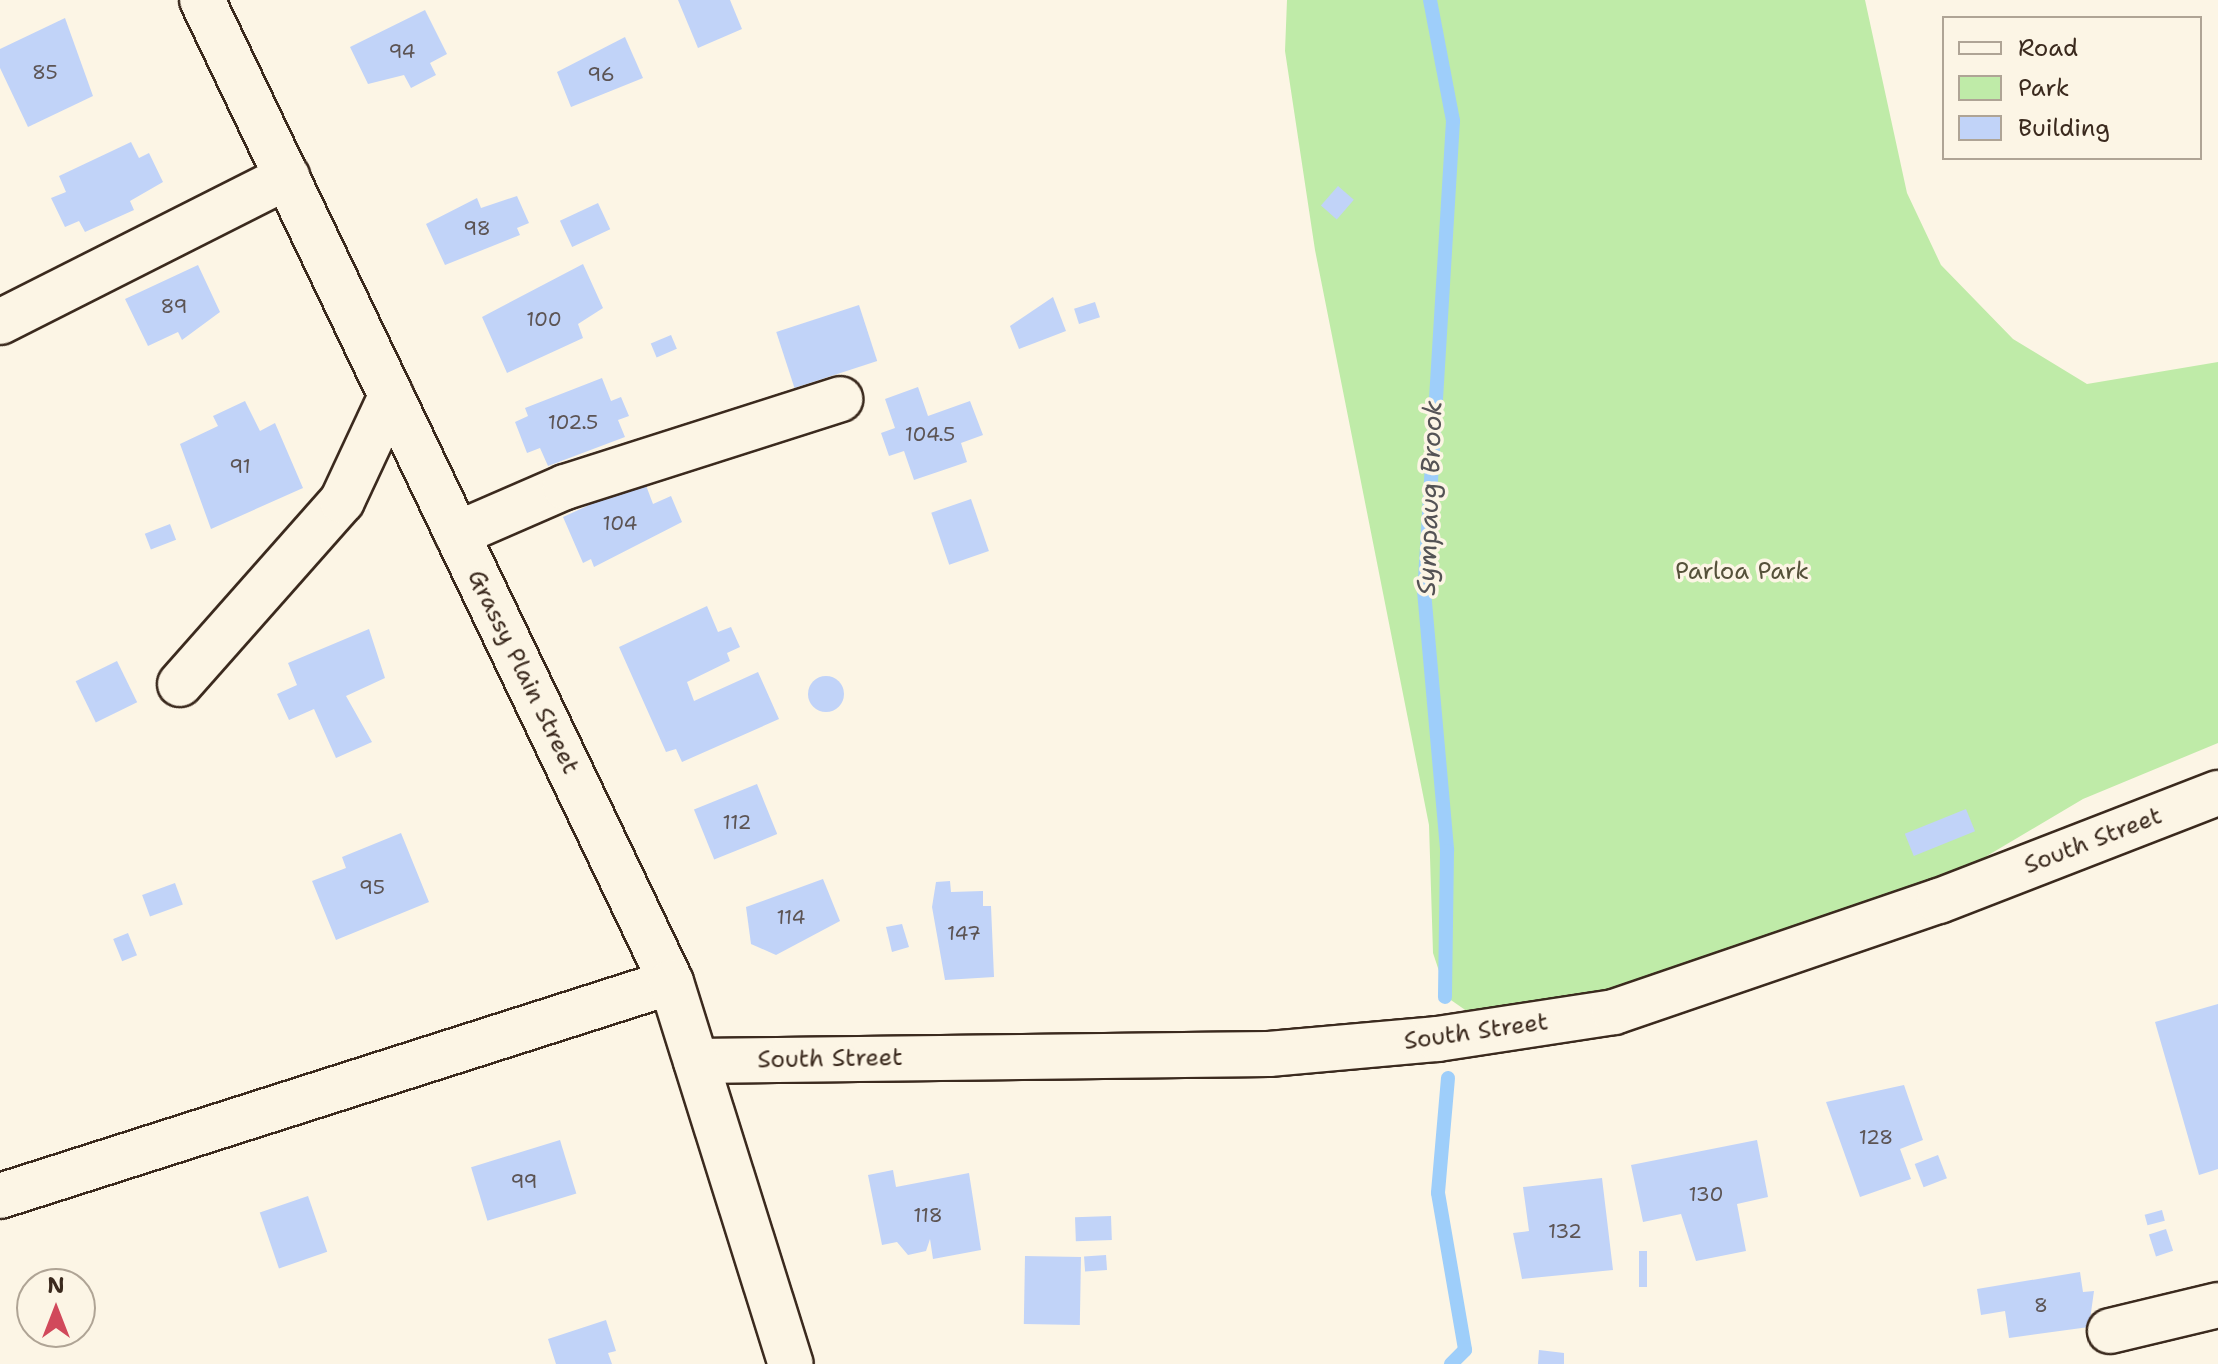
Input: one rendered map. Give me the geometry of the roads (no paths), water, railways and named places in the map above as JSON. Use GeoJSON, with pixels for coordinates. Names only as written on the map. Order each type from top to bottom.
{"type":"FeatureCollection","features":[{"type":"Feature","properties":{"kind":"street","name":"Grassy Plain Street"},"geometry":{"type":"LineString","coordinates":[[202,0],[671,982],[791,1364]]}},
{"type":"Feature","properties":{"kind":"street"},"geometry":{"type":"LineString","coordinates":[[0,322],[287,177]]}},
{"type":"Feature","properties":{"kind":"street"},"geometry":{"type":"LineString","coordinates":[[180,684],[342,501],[391,396]]}},
{"type":"Feature","properties":{"kind":"street"},"geometry":{"type":"LineString","coordinates":[[457,534],[565,487],[840,399]]}},
{"type":"Feature","properties":{"kind":"street","name":"South Street"},"geometry":{"type":"LineString","coordinates":[[696,1061],[1269,1054],[1438,1039],[1614,1012],[1939,901],[2218,793]]}},
{"type":"Feature","properties":{"kind":"street"},"geometry":{"type":"LineString","coordinates":[[0,1196],[671,982]]}},
{"type":"Feature","properties":{"kind":"street"},"geometry":{"type":"LineString","coordinates":[[2110,1331],[2218,1305]]}},
{"type":"Feature","properties":{"kind":"waterway","name":"Sympaug Brook"},"geometry":{"type":"LineString","coordinates":[[1430,0],[1453,121],[1424,591],[1447,851],[1445,997]]}},
{"type":"Feature","properties":{"kind":"waterway","name":"Sympaug Brook"},"geometry":{"type":"LineString","coordinates":[[1448,1078],[1438,1193],[1465,1350],[1451,1364]]}},
{"type":"Feature","properties":{"kind":"park label","name":"Parloa Park"},"geometry":{"type":"Point","coordinates":[1742,572]}}]}
